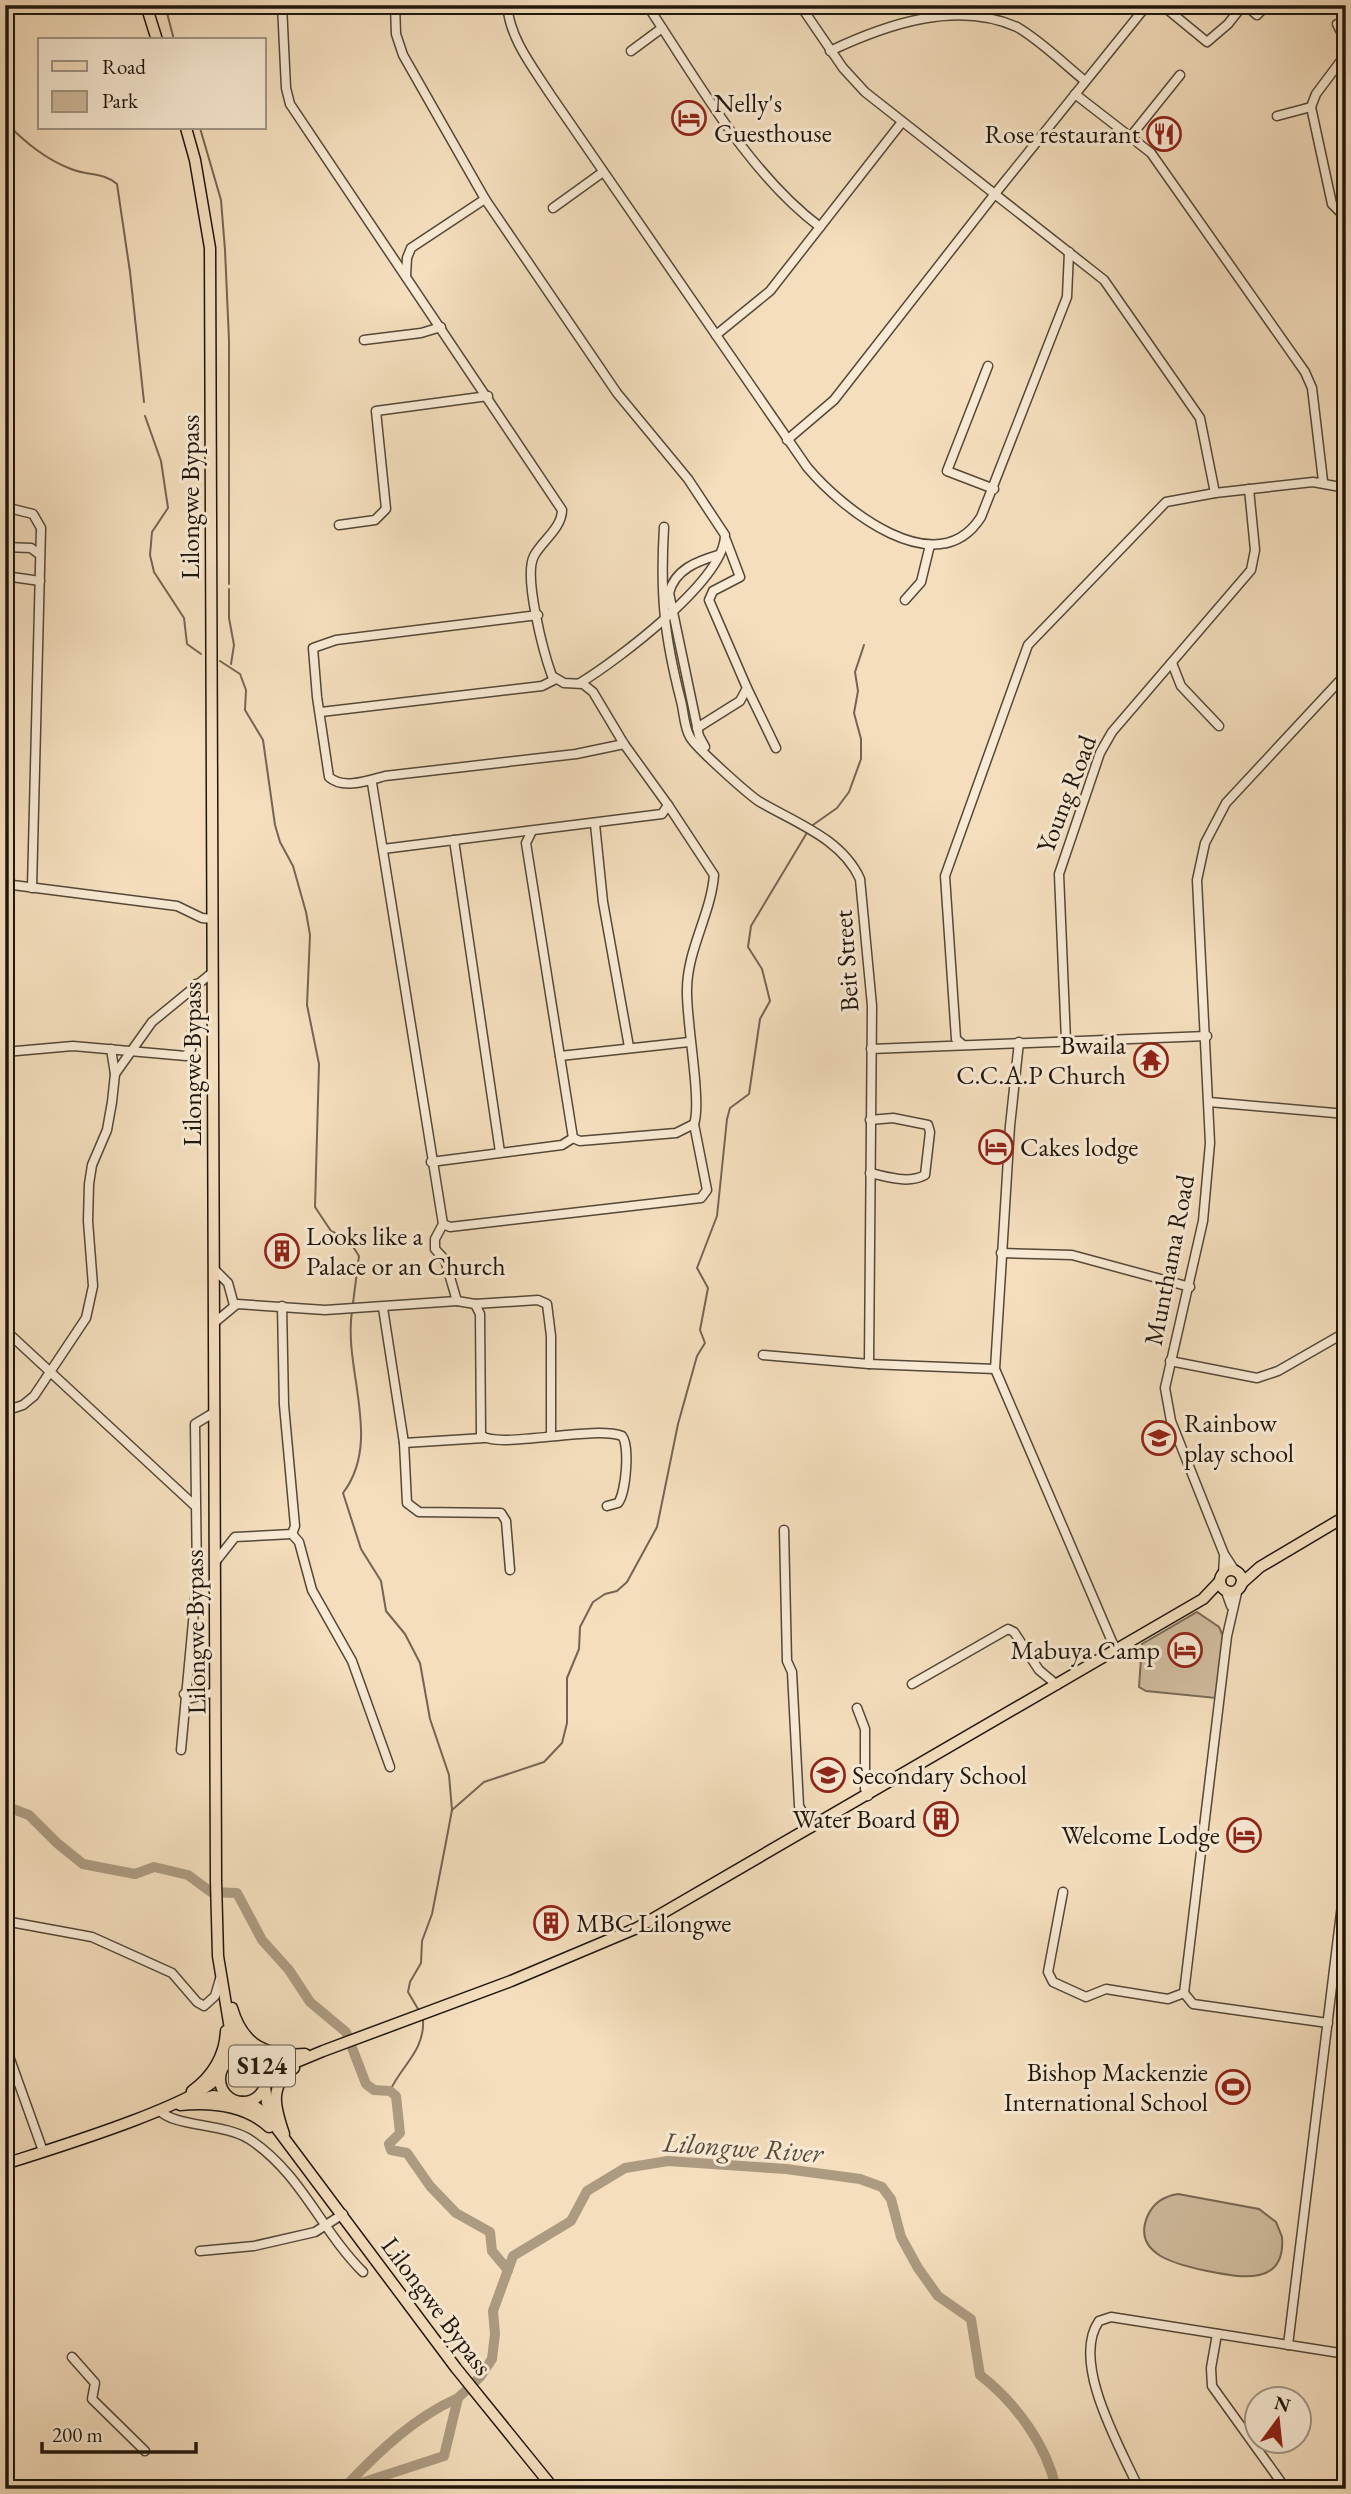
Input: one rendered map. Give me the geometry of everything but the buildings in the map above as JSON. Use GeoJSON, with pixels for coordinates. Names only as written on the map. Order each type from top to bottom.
{"type":"FeatureCollection","features":[{"type":"Feature","properties":{"kind":"main road"},"geometry":{"type":"LineString","coordinates":[[146,5],[156,38]]}},
{"type":"Feature","properties":{"kind":"main road","name":"Lilongwe Bypass"},"geometry":{"type":"LineString","coordinates":[[187,130],[197,171],[210,248],[216,1881],[221,1978],[232,2041],[226,2063]]}},
{"type":"Feature","properties":{"kind":"main road"},"geometry":{"type":"LineString","coordinates":[[1259,1567],[1235,1570],[1221,1578],[1220,1587],[1226,1592],[1239,1586],[1259,1567],[1346,1516]]}},
{"type":"Feature","properties":{"kind":"main road"},"geometry":{"type":"LineString","coordinates":[[1235,1570],[1241,1576],[1239,1586]]}},
{"type":"Feature","properties":{"kind":"main road","name":"S124"},"geometry":{"type":"LineString","coordinates":[[1203,1599],[1221,1578]]}},
{"type":"Feature","properties":{"kind":"main road","name":"S124"},"geometry":{"type":"LineString","coordinates":[[160,2110],[207,2097],[242,2102],[256,2098],[265,2083],[282,2068],[306,2057],[511,1981],[637,1928],[1203,1599],[1226,1592]]}},
{"type":"Feature","properties":{"kind":"main road"},"geometry":{"type":"LineString","coordinates":[[221,1978],[238,2024],[253,2045],[273,2054],[306,2057]]}},
{"type":"Feature","properties":{"kind":"main road"},"geometry":{"type":"LineString","coordinates":[[160,2110],[200,2085],[214,2069],[225,2044],[227,2007]]}},
{"type":"Feature","properties":{"kind":"main road","name":"Lilongwe Bypass"},"geometry":{"type":"LineString","coordinates":[[227,2007],[239,2039],[255,2060]]}},
{"type":"Feature","properties":{"kind":"main road","name":"S124"},"geometry":{"type":"LineString","coordinates":[[5,2164],[160,2110],[209,2088],[226,2063],[238,2057],[279,2063],[306,2057]]}},
{"type":"Feature","properties":{"kind":"main road"},"geometry":{"type":"LineString","coordinates":[[282,2135],[275,2104],[277,2085],[306,2057]]}},
{"type":"Feature","properties":{"kind":"main road","name":"S124"},"geometry":{"type":"LineString","coordinates":[[255,2060],[265,2083]]}},
{"type":"Feature","properties":{"kind":"main road","name":"S124"},"geometry":{"type":"LineString","coordinates":[[220,2075],[222,2088],[231,2099]]}},
{"type":"Feature","properties":{"kind":"main road","name":"Lilongwe Bypass"},"geometry":{"type":"LineString","coordinates":[[265,2083],[269,2110],[289,2146],[343,2214],[456,2368],[554,2489]]}},
{"type":"Feature","properties":{"kind":"main road","name":"Lilongwe Bypass"},"geometry":{"type":"LineString","coordinates":[[242,2102],[261,2110],[282,2135]]}},
{"type":"Feature","properties":{"kind":"main road"},"geometry":{"type":"LineString","coordinates":[[180,2105],[217,2104],[249,2113],[282,2135]]}},
{"type":"Feature","properties":{"kind":"street"},"geometry":{"type":"LineString","coordinates":[[282,5],[286,88],[290,104],[562,510],[559,523],[533,558],[531,566],[549,667],[556,679],[569,684],[580,683],[672,614],[718,555],[726,540]]}},
{"type":"Feature","properties":{"kind":"street"},"geometry":{"type":"LineString","coordinates":[[395,5],[396,34],[403,55],[485,199],[617,393],[688,479],[726,535],[740,577],[713,591],[709,600],[776,748]]}},
{"type":"Feature","properties":{"kind":"street"},"geometry":{"type":"LineString","coordinates":[[507,5],[510,26],[520,48],[787,440],[824,487],[842,504],[900,537],[930,545],[953,541],[972,531],[994,489],[1067,297],[1069,252]]}},
{"type":"Feature","properties":{"kind":"street"},"geometry":{"type":"LineString","coordinates":[[648,5],[764,177],[790,205],[820,227]]}},
{"type":"Feature","properties":{"kind":"street"},"geometry":{"type":"LineString","coordinates":[[800,5],[830,51],[865,92],[1069,252],[1111,289],[1200,418],[1215,493]]}},
{"type":"Feature","properties":{"kind":"street"},"geometry":{"type":"LineString","coordinates":[[787,440],[834,400],[993,194],[1147,5]]}},
{"type":"Feature","properties":{"kind":"street"},"geometry":{"type":"LineString","coordinates":[[1161,5],[1204,41],[1209,41],[1244,5],[1257,15],[1267,5]]}},
{"type":"Feature","properties":{"kind":"street"},"geometry":{"type":"LineString","coordinates":[[1218,32],[1236,5]]}},
{"type":"Feature","properties":{"kind":"street"},"geometry":{"type":"LineString","coordinates":[[830,51],[884,27],[925,16],[967,12],[991,16],[1018,27],[1085,81]]}},
{"type":"Feature","properties":{"kind":"street"},"geometry":{"type":"LineString","coordinates":[[1337,24],[1346,42]]}},
{"type":"Feature","properties":{"kind":"street"},"geometry":{"type":"LineString","coordinates":[[631,51],[662,28]]}},
{"type":"Feature","properties":{"kind":"street"},"geometry":{"type":"LineString","coordinates":[[1346,54],[1316,94],[1311,107],[1332,204],[1346,218]]}},
{"type":"Feature","properties":{"kind":"street"},"geometry":{"type":"LineString","coordinates":[[1131,136],[1180,75]]}},
{"type":"Feature","properties":{"kind":"street"},"geometry":{"type":"LineString","coordinates":[[1075,94],[1156,158],[1306,372],[1312,388],[1323,481]]}},
{"type":"Feature","properties":{"kind":"street"},"geometry":{"type":"LineString","coordinates":[[1278,116],[1311,107]]}},
{"type":"Feature","properties":{"kind":"street"},"geometry":{"type":"LineString","coordinates":[[716,335],[770,291],[902,122]]}},
{"type":"Feature","properties":{"kind":"street"},"geometry":{"type":"LineString","coordinates":[[552,208],[603,172]]}},
{"type":"Feature","properties":{"kind":"street"},"geometry":{"type":"LineString","coordinates":[[406,276],[411,248],[485,199]]}},
{"type":"Feature","properties":{"kind":"street"},"geometry":{"type":"LineString","coordinates":[[364,340],[421,333],[440,327]]}},
{"type":"Feature","properties":{"kind":"street"},"geometry":{"type":"LineString","coordinates":[[988,366],[947,471],[994,489]]}},
{"type":"Feature","properties":{"kind":"street"},"geometry":{"type":"LineString","coordinates":[[338,525],[375,520],[386,509],[376,411],[488,396]]}},
{"type":"Feature","properties":{"kind":"street"},"geometry":{"type":"LineString","coordinates":[[963,1045],[956,1039],[945,876],[1023,656],[1035,636],[1166,502],[1215,493],[1323,481],[1346,488]]}},
{"type":"Feature","properties":{"kind":"street","name":"Young Road"},"geometry":{"type":"LineString","coordinates":[[1066,1041],[1059,888],[1062,861],[1104,745],[1244,580],[1253,565],[1255,550],[1249,489]]}},
{"type":"Feature","properties":{"kind":"street"},"geometry":{"type":"LineString","coordinates":[[5,507],[33,514],[41,528],[32,888]]}},
{"type":"Feature","properties":{"kind":"street","name":"Beit Street"},"geometry":{"type":"LineString","coordinates":[[664,527],[663,620],[671,668],[689,735],[755,798],[813,830],[856,870],[860,879],[872,1006],[870,1049],[1207,1036]]}},
{"type":"Feature","properties":{"kind":"street"},"geometry":{"type":"LineString","coordinates":[[905,600],[921,582],[930,545]]}},
{"type":"Feature","properties":{"kind":"street"},"geometry":{"type":"LineString","coordinates":[[5,547],[31,548],[39,554]]}},
{"type":"Feature","properties":{"kind":"street"},"geometry":{"type":"LineString","coordinates":[[712,758],[702,744],[697,728],[669,593],[674,580],[694,563],[718,555]]}},
{"type":"Feature","properties":{"kind":"street"},"geometry":{"type":"LineString","coordinates":[[5,576],[40,581]]}},
{"type":"Feature","properties":{"kind":"street"},"geometry":{"type":"LineString","coordinates":[[538,615],[336,640],[318,645],[312,651],[329,777],[339,783],[372,783],[385,776],[576,754],[624,744]]}},
{"type":"Feature","properties":{"kind":"street"},"geometry":{"type":"LineString","coordinates":[[1172,663],[1181,686],[1219,726]]}},
{"type":"Feature","properties":{"kind":"street","name":"Munthama Road"},"geometry":{"type":"LineString","coordinates":[[1235,1570],[1224,1554],[1168,1412],[1165,1388],[1190,1287],[1205,1208],[1210,1143],[1207,1036],[1196,893],[1205,843],[1221,811],[1241,785],[1344,675]]}},
{"type":"Feature","properties":{"kind":"street"},"geometry":{"type":"LineString","coordinates":[[321,712],[542,686],[556,679]]}},
{"type":"Feature","properties":{"kind":"street"},"geometry":{"type":"LineString","coordinates":[[443,1224],[450,1227],[701,1198],[707,1190],[694,1124],[697,1112],[688,1042],[688,978],[714,875],[624,744],[593,692],[580,683]]}},
{"type":"Feature","properties":{"kind":"street"},"geometry":{"type":"LineString","coordinates":[[697,728],[740,701],[747,688]]}},
{"type":"Feature","properties":{"kind":"street"},"geometry":{"type":"LineString","coordinates":[[372,783],[443,1224],[434,1246],[445,1260],[457,1301]]}},
{"type":"Feature","properties":{"kind":"street"},"geometry":{"type":"LineString","coordinates":[[383,849],[662,814],[668,805]]}},
{"type":"Feature","properties":{"kind":"street"},"geometry":{"type":"LineString","coordinates":[[595,824],[603,902],[629,1047]]}},
{"type":"Feature","properties":{"kind":"street"},"geometry":{"type":"LineString","coordinates":[[531,831],[526,843],[573,1138]]}},
{"type":"Feature","properties":{"kind":"street"},"geometry":{"type":"LineString","coordinates":[[454,841],[500,1152]]}},
{"type":"Feature","properties":{"kind":"street"},"geometry":{"type":"LineString","coordinates":[[5,884],[177,906],[202,918],[213,919]]}},
{"type":"Feature","properties":{"kind":"street"},"geometry":{"type":"LineString","coordinates":[[5,1411],[23,1405],[34,1396],[86,1318],[93,1286],[88,1221],[89,1184],[92,1165],[107,1130],[116,1074],[129,1051],[152,1022],[213,972]]}},
{"type":"Feature","properties":{"kind":"street"},"geometry":{"type":"LineString","coordinates":[[5,1052],[73,1046],[186,1056],[191,1049],[196,984]]}},
{"type":"Feature","properties":{"kind":"street"},"geometry":{"type":"LineString","coordinates":[[560,1056],[688,1042]]}},
{"type":"Feature","properties":{"kind":"street"},"geometry":{"type":"LineString","coordinates":[[1019,1042],[1001,1254],[995,1369],[1115,1651]]}},
{"type":"Feature","properties":{"kind":"street"},"geometry":{"type":"LineString","coordinates":[[111,1049],[116,1074]]}},
{"type":"Feature","properties":{"kind":"street"},"geometry":{"type":"LineString","coordinates":[[869,1364],[870,1049]]}},
{"type":"Feature","properties":{"kind":"street"},"geometry":{"type":"LineString","coordinates":[[1209,1102],[1346,1114]]}},
{"type":"Feature","properties":{"kind":"street"},"geometry":{"type":"LineString","coordinates":[[870,1120],[893,1118],[918,1122],[928,1125],[930,1132],[926,1175],[905,1181],[870,1173]]}},
{"type":"Feature","properties":{"kind":"street"},"geometry":{"type":"LineString","coordinates":[[573,1138],[580,1141],[676,1133],[694,1124]]}},
{"type":"Feature","properties":{"kind":"street"},"geometry":{"type":"LineString","coordinates":[[431,1162],[562,1145],[573,1138]]}},
{"type":"Feature","properties":{"kind":"street"},"geometry":{"type":"LineString","coordinates":[[1001,1254],[1072,1255],[1190,1287]]}},
{"type":"Feature","properties":{"kind":"street"},"geometry":{"type":"LineString","coordinates":[[214,1269],[228,1283],[229,1298],[234,1305]]}},
{"type":"Feature","properties":{"kind":"street"},"geometry":{"type":"LineString","coordinates":[[214,1323],[234,1305],[325,1310],[457,1301],[475,1304],[538,1300],[549,1307],[551,1435]]}},
{"type":"Feature","properties":{"kind":"street"},"geometry":{"type":"LineString","coordinates":[[475,1304],[480,1314],[479,1426],[484,1438]]}},
{"type":"Feature","properties":{"kind":"street"},"geometry":{"type":"LineString","coordinates":[[282,1306],[284,1405],[296,1521],[292,1534]]}},
{"type":"Feature","properties":{"kind":"street"},"geometry":{"type":"LineString","coordinates":[[383,1308],[404,1443],[409,1506],[419,1512],[501,1513],[506,1521],[510,1570]]}},
{"type":"Feature","properties":{"kind":"street"},"geometry":{"type":"LineString","coordinates":[[5,1330],[194,1505]]}},
{"type":"Feature","properties":{"kind":"street"},"geometry":{"type":"LineString","coordinates":[[1170,1361],[1257,1378],[1278,1371],[1346,1332]]}},
{"type":"Feature","properties":{"kind":"street"},"geometry":{"type":"LineString","coordinates":[[763,1355],[869,1364],[995,1369]]}},
{"type":"Feature","properties":{"kind":"street"},"geometry":{"type":"LineString","coordinates":[[181,1750],[184,1694],[190,1675],[197,1579],[195,1424],[215,1412]]}},
{"type":"Feature","properties":{"kind":"street"},"geometry":{"type":"LineString","coordinates":[[404,1443],[618,1434],[626,1439],[623,1493],[618,1503],[607,1506]]}},
{"type":"Feature","properties":{"kind":"street"},"geometry":{"type":"LineString","coordinates":[[784,1530],[787,1661],[792,1672],[799,1806],[811,1828]]}},
{"type":"Feature","properties":{"kind":"street"},"geometry":{"type":"LineString","coordinates":[[215,1533],[232,1539],[292,1534]]}},
{"type":"Feature","properties":{"kind":"street"},"geometry":{"type":"LineString","coordinates":[[292,1534],[299,1542],[312,1590],[352,1661],[390,1766]]}},
{"type":"Feature","properties":{"kind":"street"},"geometry":{"type":"LineString","coordinates":[[216,1561],[232,1539]]}},
{"type":"Feature","properties":{"kind":"street","name":"Munthama Road"},"geometry":{"type":"LineString","coordinates":[[1221,1578],[1224,1554]]}},
{"type":"Feature","properties":{"kind":"street"},"geometry":{"type":"LineString","coordinates":[[1239,1586],[1231,1609],[1184,1993],[1193,2004],[1328,2023]]}},
{"type":"Feature","properties":{"kind":"street"},"geometry":{"type":"LineString","coordinates":[[1226,1592],[1231,1609]]}},
{"type":"Feature","properties":{"kind":"street"},"geometry":{"type":"LineString","coordinates":[[912,1684],[1008,1629],[1014,1632],[1039,1670],[1058,1685]]}},
{"type":"Feature","properties":{"kind":"street"},"geometry":{"type":"LineString","coordinates":[[184,1694],[188,1699],[194,1699],[211,1693]]}},
{"type":"Feature","properties":{"kind":"street"},"geometry":{"type":"LineString","coordinates":[[857,1708],[865,1728],[864,1784],[867,1796]]}},
{"type":"Feature","properties":{"kind":"street"},"geometry":{"type":"LineString","coordinates":[[1288,2345],[1346,1872]]}},
{"type":"Feature","properties":{"kind":"street"},"geometry":{"type":"LineString","coordinates":[[1063,1892],[1048,1972],[1053,1982],[1086,1997],[1107,1989],[1168,1999],[1184,1993]]}},
{"type":"Feature","properties":{"kind":"street"},"geometry":{"type":"LineString","coordinates":[[5,1921],[92,1937],[172,1973],[197,2002],[204,2006],[215,1996],[221,1978]]}},
{"type":"Feature","properties":{"kind":"street"},"geometry":{"type":"LineString","coordinates":[[10,2059],[43,2151]]}},
{"type":"Feature","properties":{"kind":"street"},"geometry":{"type":"LineString","coordinates":[[160,2110],[171,2120],[202,2123],[247,2138],[290,2173],[335,2242],[363,2272]]}},
{"type":"Feature","properties":{"kind":"street"},"geometry":{"type":"LineString","coordinates":[[200,2251],[254,2246],[315,2232],[343,2214]]}},
{"type":"Feature","properties":{"kind":"street"},"geometry":{"type":"LineString","coordinates":[[1139,2489],[1093,2383],[1091,2371],[1096,2326],[1111,2317],[1346,2354]]}},
{"type":"Feature","properties":{"kind":"street"},"geometry":{"type":"LineString","coordinates":[[1217,2334],[1211,2368],[1212,2386],[1286,2489]]}},
{"type":"Feature","properties":{"kind":"street"},"geometry":{"type":"LineString","coordinates":[[72,2357],[95,2383],[92,2399],[145,2451]]}},
{"type":"Feature","properties":{"kind":"green space"},"geometry":{"type":"Polygon","coordinates":[[[1197,1612],[1219,1627],[1223,1636],[1216,1698],[1146,1691],[1139,1687],[1142,1644],[1197,1612]]]}},
{"type":"Feature","properties":{"kind":"green space"},"geometry":{"type":"Polygon","coordinates":[[[1178,2194],[1259,2209],[1276,2222],[1282,2237],[1281,2253],[1276,2265],[1268,2272],[1258,2275],[1232,2275],[1183,2265],[1160,2256],[1151,2249],[1146,2240],[1144,2229],[1148,2215],[1160,2200],[1178,2194]]]}},
{"type":"Feature","properties":{"kind":"waterway"},"geometry":{"type":"LineString","coordinates":[[165,5],[173,38]]}},
{"type":"Feature","properties":{"kind":"waterway"},"geometry":{"type":"LineString","coordinates":[[5,122],[28,143],[62,165],[112,180],[117,184],[144,402]]}},
{"type":"Feature","properties":{"kind":"waterway"},"geometry":{"type":"LineString","coordinates":[[201,130],[221,200],[225,250],[229,340],[229,584]]}},
{"type":"Feature","properties":{"kind":"waterway"},"geometry":{"type":"LineString","coordinates":[[145,416],[161,461],[168,508],[152,532],[150,555],[154,572],[184,618],[187,644],[201,654]]}},
{"type":"Feature","properties":{"kind":"waterway"},"geometry":{"type":"LineString","coordinates":[[229,589],[229,618],[234,645],[231,664]]}},
{"type":"Feature","properties":{"kind":"waterway"},"geometry":{"type":"LineString","coordinates":[[810,827],[837,808],[849,792],[861,759],[861,739],[854,713],[858,691],[855,672],[864,645]]}},
{"type":"Feature","properties":{"kind":"waterway"},"geometry":{"type":"LineString","coordinates":[[220,661],[240,674],[246,690],[245,710],[263,740],[275,825],[280,842],[293,866],[306,912],[310,935],[307,1005],[319,1064],[315,1207],[331,1231],[348,1239],[359,1256],[353,1303]]}},
{"type":"Feature","properties":{"kind":"waterway"},"geometry":{"type":"LineString","coordinates":[[452,1810],[484,1782],[544,1762],[562,1743],[567,1723],[567,1678],[579,1649],[580,1627],[593,1602],[605,1594],[617,1591],[627,1582],[657,1527],[678,1424],[697,1356],[705,1343],[700,1330],[708,1288],[697,1268],[717,1216],[727,1119],[730,1108],[749,1094],[760,1019],[770,1001],[762,969],[748,947],[751,926],[808,831]]}},
{"type":"Feature","properties":{"kind":"waterway"},"geometry":{"type":"LineString","coordinates":[[352,1311],[352,1357],[359,1404],[360,1450],[355,1472],[343,1493],[361,1549],[381,1581],[386,1611],[405,1634],[420,1663],[430,1719],[449,1775],[452,1810],[446,1842],[432,1914],[422,1941],[421,1963],[410,1982],[408,1992],[418,2009]]}},
{"type":"Feature","properties":{"kind":"waterway"},"geometry":{"type":"LineString","coordinates":[[5,1806],[29,1815],[83,1864],[135,1874],[154,1867],[188,1875],[211,1892],[237,1893],[262,1940],[289,1970],[310,2002],[346,2032],[366,2084],[374,2090],[390,2091],[396,2096],[400,2133],[389,2144],[391,2150],[407,2153],[430,2186],[456,2213],[490,2232],[492,2251],[508,2270]]}},
{"type":"Feature","properties":{"kind":"waterway"},"geometry":{"type":"LineString","coordinates":[[390,2091],[416,2050],[423,2031],[423,2020]]}},
{"type":"Feature","properties":{"kind":"waterway","name":"Lilongwe River"},"geometry":{"type":"LineString","coordinates":[[343,2489],[444,2456],[458,2398],[480,2377],[492,2359],[495,2334],[493,2311],[513,2256],[571,2221],[587,2191],[625,2168],[668,2161],[786,2169],[860,2179],[882,2187],[891,2199],[901,2237],[918,2268],[938,2296],[971,2319],[980,2375],[1005,2398],[1028,2426],[1045,2456],[1056,2489]]}},
{"type":"Feature","properties":{"kind":"waterway"},"geometry":{"type":"LineString","coordinates":[[347,2485],[398,2436],[427,2415],[458,2398]]}},
{"type":"Feature","properties":{"kind":"place","name":"Nelly's Guesthouse"},"geometry":{"type":"Point","coordinates":[689,118]}},
{"type":"Feature","properties":{"kind":"place","name":"Rose restaurant"},"geometry":{"type":"Point","coordinates":[1164,134]}},
{"type":"Feature","properties":{"kind":"place","name":"Bwaila C.C.A.P Church"},"geometry":{"type":"Point","coordinates":[1151,1060]}},
{"type":"Feature","properties":{"kind":"place","name":"Cakes lodge"},"geometry":{"type":"Point","coordinates":[996,1147]}},
{"type":"Feature","properties":{"kind":"place","name":"Looks like a Palace or an Church"},"geometry":{"type":"Point","coordinates":[282,1251]}},
{"type":"Feature","properties":{"kind":"place","name":"Rainbow play school"},"geometry":{"type":"Point","coordinates":[1159,1438]}},
{"type":"Feature","properties":{"kind":"place","name":"Mabuya Camp"},"geometry":{"type":"Point","coordinates":[1185,1650]}},
{"type":"Feature","properties":{"kind":"place","name":"Secondary School"},"geometry":{"type":"Point","coordinates":[828,1775]}},
{"type":"Feature","properties":{"kind":"place","name":"Water Board"},"geometry":{"type":"Point","coordinates":[941,1819]}},
{"type":"Feature","properties":{"kind":"place","name":"Welcome Lodge"},"geometry":{"type":"Point","coordinates":[1244,1835]}},
{"type":"Feature","properties":{"kind":"place","name":"MBC Lilongwe"},"geometry":{"type":"Point","coordinates":[551,1923]}},
{"type":"Feature","properties":{"kind":"place","name":"Bishop Mackenzie International School"},"geometry":{"type":"Point","coordinates":[1233,2087]}}]}
